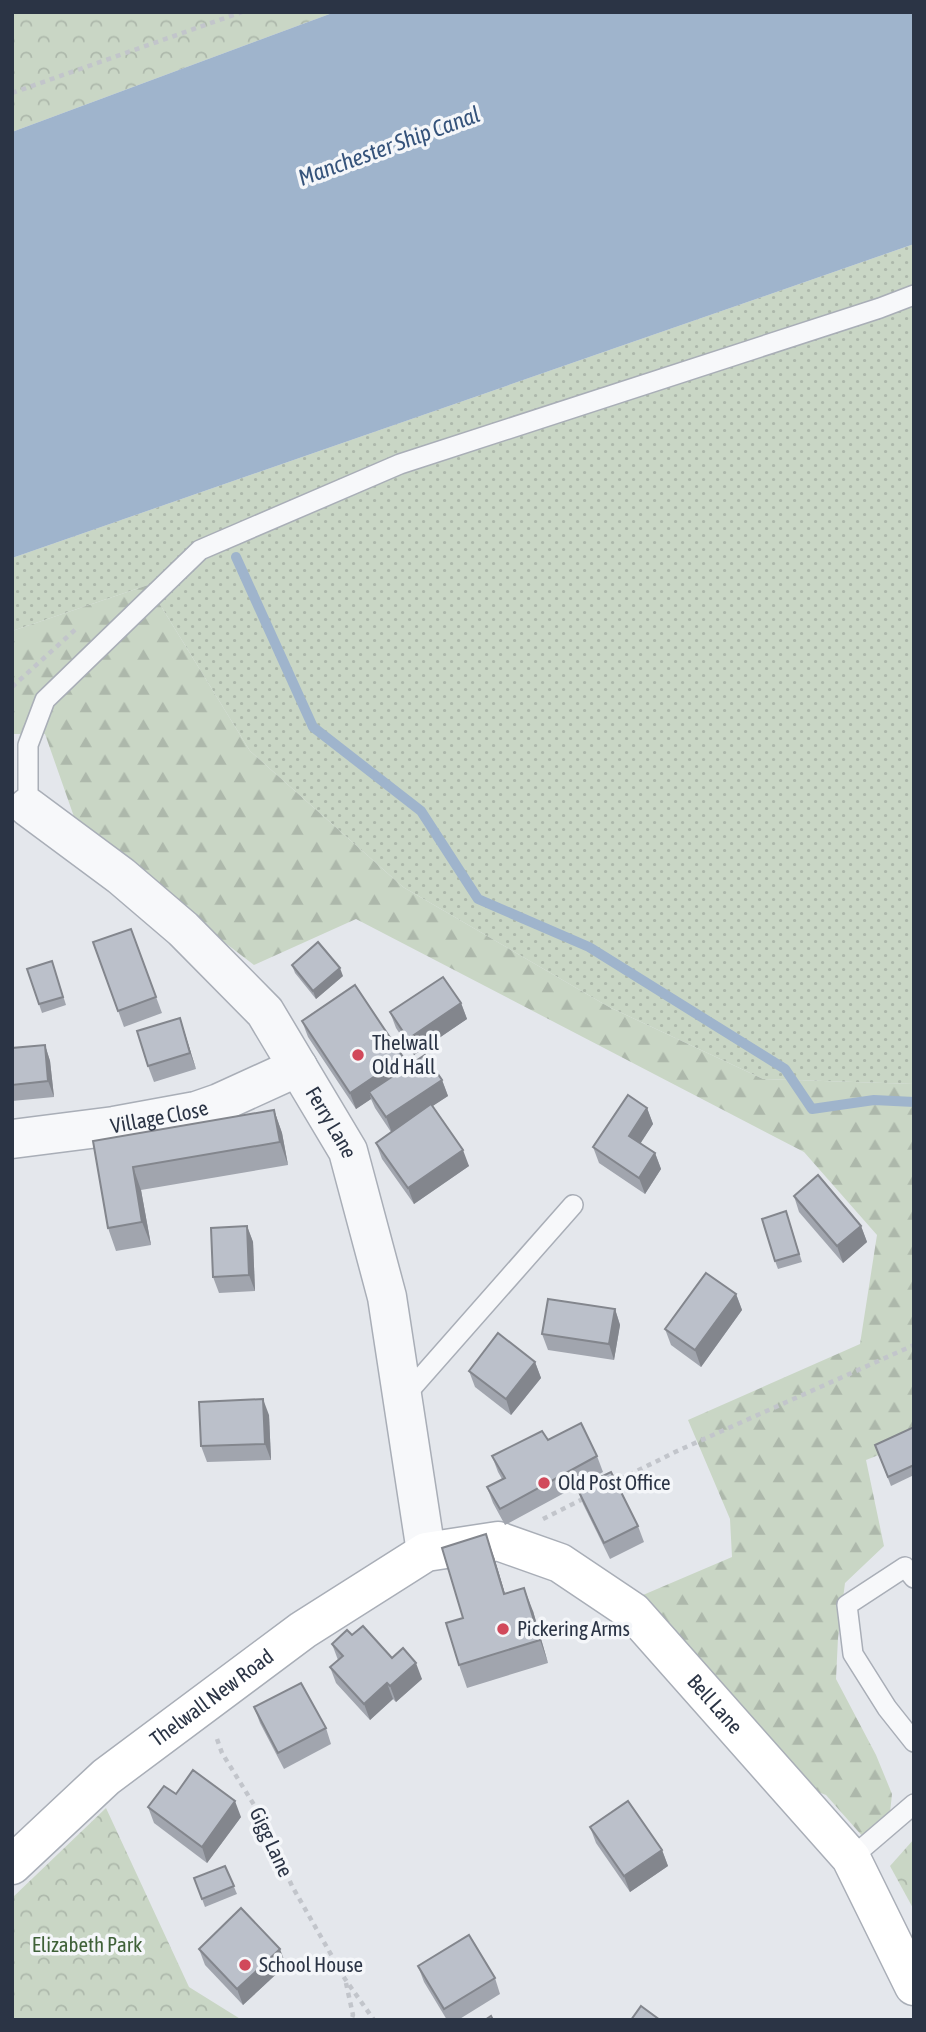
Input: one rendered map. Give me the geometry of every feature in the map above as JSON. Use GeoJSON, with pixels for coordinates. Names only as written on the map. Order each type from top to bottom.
{"type":"FeatureCollection","features":[{"type":"Feature","properties":{"kind":"main road","name":"Bell Lane"},"geometry":{"type":"LineString","coordinates":[[426,1552],[498,1541],[560,1563],[633,1612],[851,1858],[914,1986]]}},
{"type":"Feature","properties":{"kind":"main road","name":"Thelwall New Road"},"geometry":{"type":"LineString","coordinates":[[12,1865],[106,1776],[303,1630],[426,1552]]}},
{"type":"Feature","properties":{"kind":"street","name":"Ferry Lane"},"geometry":{"type":"LineString","coordinates":[[28,807],[121,876],[183,929],[265,1012],[348,1151],[373,1235],[387,1297],[426,1552]]}},
{"type":"Feature","properties":{"kind":"street","name":"Village Close"},"geometry":{"type":"LineString","coordinates":[[12,1139],[114,1126],[196,1111],[298,1067]]}},
{"type":"Feature","properties":{"kind":"lane"},"geometry":{"type":"LineString","coordinates":[[28,807],[28,745],[45,699],[200,550],[400,464],[914,295]]}},
{"type":"Feature","properties":{"kind":"lane"},"geometry":{"type":"LineString","coordinates":[[401,1399],[573,1205]]}},
{"type":"Feature","properties":{"kind":"lane"},"geometry":{"type":"LineString","coordinates":[[914,1578],[905,1567],[847,1605],[853,1654],[887,1707],[914,1742]]}},
{"type":"Feature","properties":{"kind":"lane"},"geometry":{"type":"LineString","coordinates":[[851,1858],[914,1804]]}},
{"type":"Feature","properties":{"kind":"path"},"geometry":{"type":"LineString","coordinates":[[12,93],[242,12]]}},
{"type":"Feature","properties":{"kind":"path"},"geometry":{"type":"LineString","coordinates":[[604,1488],[675,1452],[914,1345]]}},
{"type":"Feature","properties":{"kind":"path"},"geometry":{"type":"LineString","coordinates":[[498,1541],[593,1494]]}},
{"type":"Feature","properties":{"kind":"path","name":"Gigg Lane"},"geometry":{"type":"LineString","coordinates":[[205,1702],[222,1753],[259,1813],[292,1886],[345,1979],[374,2020]]}},
{"type":"Feature","properties":{"kind":"path","name":"Gigg Lane"},"geometry":{"type":"LineString","coordinates":[[345,1979],[353,2015],[351,2020]]}},
{"type":"Feature","properties":{"kind":"green space"},"geometry":{"type":"Polygon","coordinates":[[[12,12],[335,12],[12,132],[12,12]]]}},
{"type":"Feature","properties":{"kind":"green space"},"geometry":{"type":"Polygon","coordinates":[[[914,244],[914,1084],[763,1079],[609,1007],[403,887],[250,751],[148,585],[12,631],[12,558],[914,244]]]}},
{"type":"Feature","properties":{"kind":"green space"},"geometry":{"type":"Polygon","coordinates":[[[148,585],[250,751],[403,887],[609,1007],[763,1079],[914,1084],[914,1441],[866,1460],[884,1546],[845,1583],[838,1638],[836,1679],[876,1755],[892,1794],[889,1822],[864,1838],[826,1795],[781,1778],[708,1706],[643,1595],[732,1557],[730,1519],[688,1420],[860,1344],[877,1235],[804,1152],[356,919],[254,965],[79,831],[45,734],[12,734],[12,631],[148,585]]]}},
{"type":"Feature","properties":{"kind":"green space","name":"Elizabeth Park"},"geometry":{"type":"Polygon","coordinates":[[[106,1808],[189,1987],[242,2020],[12,2020],[12,1898],[106,1808]]]}},
{"type":"Feature","properties":{"kind":"green space"},"geometry":{"type":"Polygon","coordinates":[[[914,1839],[914,1910],[890,1866],[914,1839]]]}},
{"type":"Feature","properties":{"kind":"water","name":"Manchester Ship Canal"},"geometry":{"type":"Polygon","coordinates":[[[335,12],[914,12],[914,244],[12,558],[12,132],[335,12]]]}},
{"type":"Feature","properties":{"kind":"building"},"geometry":{"type":"Polygon","coordinates":[[[131,929],[156,997],[118,1011],[93,942],[131,929]]]}},
{"type":"Feature","properties":{"kind":"building"},"geometry":{"type":"Polygon","coordinates":[[[318,942],[340,968],[313,991],[292,965],[318,942]]]}},
{"type":"Feature","properties":{"kind":"building"},"geometry":{"type":"Polygon","coordinates":[[[52,961],[63,997],[39,1004],[27,969],[52,961]]]}},
{"type":"Feature","properties":{"kind":"building"},"geometry":{"type":"Polygon","coordinates":[[[443,977],[461,1003],[408,1039],[390,1012],[443,977]]]}},
{"type":"Feature","properties":{"kind":"building","name":"Thelwall Old Hall"},"geometry":{"type":"Polygon","coordinates":[[[355,985],[403,1057],[350,1093],[302,1021],[355,985]]]}},
{"type":"Feature","properties":{"kind":"building"},"geometry":{"type":"Polygon","coordinates":[[[180,1018],[190,1053],[148,1066],[137,1031],[180,1018]]]}},
{"type":"Feature","properties":{"kind":"building"},"geometry":{"type":"Polygon","coordinates":[[[45,1045],[48,1081],[12,1085],[12,1048],[45,1045]]]}},
{"type":"Feature","properties":{"kind":"building"},"geometry":{"type":"Polygon","coordinates":[[[425,1055],[442,1080],[386,1117],[369,1092],[425,1055]]]}},
{"type":"Feature","properties":{"kind":"building"},"geometry":{"type":"Polygon","coordinates":[[[628,1095],[647,1108],[629,1136],[655,1153],[639,1178],[593,1147],[628,1095]]]}},
{"type":"Feature","properties":{"kind":"building"},"geometry":{"type":"Polygon","coordinates":[[[431,1104],[463,1150],[408,1188],[376,1143],[431,1104]]]}},
{"type":"Feature","properties":{"kind":"building"},"geometry":{"type":"Polygon","coordinates":[[[274,1110],[280,1142],[133,1167],[142,1222],[108,1228],[93,1141],[274,1110]]]}},
{"type":"Feature","properties":{"kind":"building"},"geometry":{"type":"Polygon","coordinates":[[[818,1175],[861,1226],[837,1246],[794,1196],[818,1175]]]}},
{"type":"Feature","properties":{"kind":"building"},"geometry":{"type":"Polygon","coordinates":[[[786,1211],[799,1254],[775,1261],[762,1219],[786,1211]]]}},
{"type":"Feature","properties":{"kind":"building"},"geometry":{"type":"Polygon","coordinates":[[[247,1226],[249,1275],[213,1277],[211,1228],[247,1226]]]}},
{"type":"Feature","properties":{"kind":"building"},"geometry":{"type":"Polygon","coordinates":[[[706,1273],[736,1294],[695,1350],[665,1329],[706,1273]]]}},
{"type":"Feature","properties":{"kind":"building"},"geometry":{"type":"Polygon","coordinates":[[[548,1299],[615,1309],[609,1344],[542,1334],[548,1299]]]}},
{"type":"Feature","properties":{"kind":"building"},"geometry":{"type":"Polygon","coordinates":[[[498,1333],[535,1362],[506,1399],[469,1371],[498,1333]]]}},
{"type":"Feature","properties":{"kind":"building"},"geometry":{"type":"Polygon","coordinates":[[[263,1399],[265,1444],[201,1446],[199,1402],[263,1399]]]}},
{"type":"Feature","properties":{"kind":"building"},"geometry":{"type":"Polygon","coordinates":[[[581,1423],[597,1456],[500,1509],[487,1487],[505,1478],[492,1456],[542,1431],[548,1440],[581,1423]]]}},
{"type":"Feature","properties":{"kind":"building"},"geometry":{"type":"Polygon","coordinates":[[[914,1427],[914,1465],[888,1477],[875,1445],[914,1427]]]}},
{"type":"Feature","properties":{"kind":"building"},"geometry":{"type":"Polygon","coordinates":[[[611,1472],[638,1526],[604,1543],[577,1488],[611,1472]]]}},
{"type":"Feature","properties":{"kind":"building","name":"Pickering Arms"},"geometry":{"type":"Polygon","coordinates":[[[486,1534],[504,1594],[524,1588],[540,1640],[459,1665],[446,1623],[463,1618],[442,1548],[486,1534]]]}},
{"type":"Feature","properties":{"kind":"building"},"geometry":{"type":"Polygon","coordinates":[[[363,1626],[392,1658],[403,1648],[416,1663],[390,1686],[387,1683],[364,1704],[330,1667],[343,1656],[332,1644],[347,1630],[352,1635],[363,1626]]]}},
{"type":"Feature","properties":{"kind":"building"},"geometry":{"type":"Polygon","coordinates":[[[301,1683],[326,1728],[278,1753],[254,1707],[301,1683]]]}},
{"type":"Feature","properties":{"kind":"building"},"geometry":{"type":"Polygon","coordinates":[[[193,1770],[235,1801],[202,1847],[148,1807],[164,1786],[176,1794],[193,1770]]]}},
{"type":"Feature","properties":{"kind":"building"},"geometry":{"type":"Polygon","coordinates":[[[628,1801],[662,1850],[624,1876],[590,1827],[628,1801]]]}},
{"type":"Feature","properties":{"kind":"building"},"geometry":{"type":"Polygon","coordinates":[[[225,1866],[234,1886],[202,1899],[194,1878],[225,1866]]]}},
{"type":"Feature","properties":{"kind":"building","name":"School House"},"geometry":{"type":"Polygon","coordinates":[[[241,1908],[280,1949],[237,1989],[199,1949],[241,1908]]]}},
{"type":"Feature","properties":{"kind":"building"},"geometry":{"type":"Polygon","coordinates":[[[469,1935],[495,1978],[444,2009],[418,1966],[469,1935]]]}},
{"type":"Feature","properties":{"kind":"building"},"geometry":{"type":"Polygon","coordinates":[[[641,2006],[660,2020],[631,2020],[641,2006]]]}},
{"type":"Feature","properties":{"kind":"waterway"},"geometry":{"type":"LineString","coordinates":[[236,557],[313,727],[421,811],[478,899],[589,947],[785,1069],[812,1109],[874,1100],[914,1102]]}},
{"type":"Feature","properties":{"kind":"place","name":"Thelwall Old Hall"},"geometry":{"type":"Point","coordinates":[358,1055]}},
{"type":"Feature","properties":{"kind":"place","name":"Old Post Office"},"geometry":{"type":"Point","coordinates":[544,1483]}},
{"type":"Feature","properties":{"kind":"place","name":"Pickering Arms"},"geometry":{"type":"Point","coordinates":[503,1629]}},
{"type":"Feature","properties":{"kind":"place","name":"School House"},"geometry":{"type":"Point","coordinates":[245,1965]}}]}
